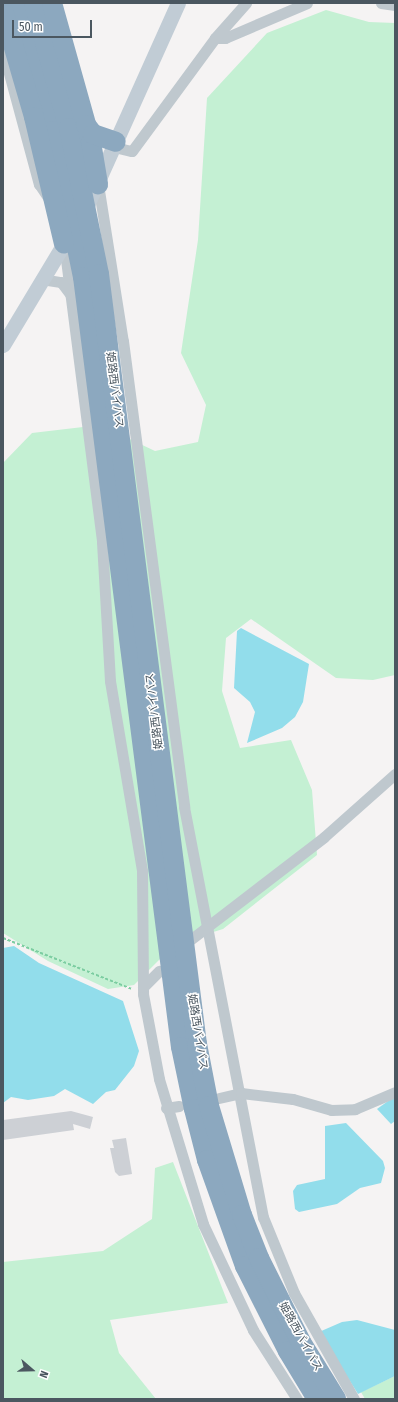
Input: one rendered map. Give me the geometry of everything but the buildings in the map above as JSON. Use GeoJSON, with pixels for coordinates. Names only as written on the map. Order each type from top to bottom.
{"type":"FeatureCollection","features":[{"type":"Feature","properties":{"kind":"highway","name":"姫路西バイパス"},"geometry":{"type":"LineString","coordinates":[[17,3],[70,202],[114,449],[197,1044],[209,1106],[237,1200],[259,1258],[301,1342],[336,1399]]}},
{"type":"Feature","properties":{"kind":"highway","name":"姫路西バイパス"},"geometry":{"type":"LineString","coordinates":[[34,3],[85,200],[181,1047],[194,1109],[207,1160],[245,1266],[288,1351],[317,1399]]}},
{"type":"Feature","properties":{"kind":"highway"},"geometry":{"type":"LineString","coordinates":[[52,3],[86,125],[98,184]]}},
{"type":"Feature","properties":{"kind":"highway"},"geometry":{"type":"LineString","coordinates":[[3,10],[53,196],[64,244]]}},
{"type":"Feature","properties":{"kind":"highway"},"geometry":{"type":"LineString","coordinates":[[86,125],[93,134],[115,145]]}},
{"type":"Feature","properties":{"kind":"street"},"geometry":{"type":"LineString","coordinates":[[62,3],[91,114],[86,125]]}},
{"type":"Feature","properties":{"kind":"street"},"geometry":{"type":"LineString","coordinates":[[3,345],[7,331],[87,206],[178,3]]}},
{"type":"Feature","properties":{"kind":"street"},"geometry":{"type":"LineString","coordinates":[[115,145],[132,151],[215,38],[246,3]]}},
{"type":"Feature","properties":{"kind":"street"},"geometry":{"type":"LineString","coordinates":[[215,38],[225,38],[307,3]]}},
{"type":"Feature","properties":{"kind":"street"},"geometry":{"type":"LineString","coordinates":[[381,3],[395,5]]}},
{"type":"Feature","properties":{"kind":"street"},"geometry":{"type":"LineString","coordinates":[[3,51],[39,184],[53,196],[63,208],[87,206]]}},
{"type":"Feature","properties":{"kind":"street"},"geometry":{"type":"LineString","coordinates":[[98,184],[158,593],[184,807],[205,926],[241,1093],[263,1217],[277,1258],[327,1356],[354,1399]]}},
{"type":"Feature","properties":{"kind":"street"},"geometry":{"type":"LineString","coordinates":[[78,222],[105,230]]}},
{"type":"Feature","properties":{"kind":"street"},"geometry":{"type":"LineString","coordinates":[[64,244],[102,542],[110,681],[142,870],[143,990],[166,1108],[203,1224],[227,1279],[253,1330],[297,1399]]}},
{"type":"Feature","properties":{"kind":"street"},"geometry":{"type":"LineString","coordinates":[[41,279],[61,282],[70,295]]}},
{"type":"Feature","properties":{"kind":"street"},"geometry":{"type":"LineString","coordinates":[[190,940],[205,926],[324,837],[395,774]]}},
{"type":"Feature","properties":{"kind":"street"},"geometry":{"type":"LineString","coordinates":[[143,990],[159,971]]}},
{"type":"Feature","properties":{"kind":"street"},"geometry":{"type":"LineString","coordinates":[[219,1098],[241,1093],[293,1099],[331,1110],[349,1110],[371,1105],[395,1092]]}},
{"type":"Feature","properties":{"kind":"street"},"geometry":{"type":"LineString","coordinates":[[166,1108],[179,1106]]}},
{"type":"Feature","properties":{"kind":"path"},"geometry":{"type":"LineString","coordinates":[[3,938],[143,990]]}},
{"type":"Feature","properties":{"kind":"green space"},"geometry":{"type":"Polygon","coordinates":[[[326,10],[369,22],[395,23],[395,675],[373,680],[336,678],[251,619],[226,638],[222,691],[240,748],[291,740],[312,790],[317,855],[223,929],[175,944],[134,985],[108,989],[48,961],[3,933],[3,463],[32,433],[100,425],[155,451],[198,442],[206,405],[181,353],[198,240],[207,98],[267,33],[326,10]]]}},
{"type":"Feature","properties":{"kind":"green space"},"geometry":{"type":"Polygon","coordinates":[[[173,1162],[228,1303],[110,1320],[119,1353],[156,1399],[3,1399],[3,1262],[103,1251],[152,1219],[155,1168],[173,1162]]]}},
{"type":"Feature","properties":{"kind":"green space"},"geometry":{"type":"Polygon","coordinates":[[[395,1376],[395,1399],[365,1399],[361,1392],[395,1376]]]}},
{"type":"Feature","properties":{"kind":"water"},"geometry":{"type":"Polygon","coordinates":[[[241,628],[309,664],[303,702],[295,717],[282,728],[247,743],[255,712],[250,702],[234,688],[237,631],[241,628]]]}},
{"type":"Feature","properties":{"kind":"water"},"geometry":{"type":"Polygon","coordinates":[[[14,946],[39,963],[123,1001],[139,1051],[134,1066],[115,1090],[106,1092],[93,1104],[65,1089],[54,1096],[28,1100],[11,1097],[3,1103],[3,948],[14,946]]]}},
{"type":"Feature","properties":{"kind":"water"},"geometry":{"type":"Polygon","coordinates":[[[395,1096],[395,1121],[391,1124],[377,1109],[395,1096]]]}},
{"type":"Feature","properties":{"kind":"water"},"geometry":{"type":"Polygon","coordinates":[[[346,1123],[383,1161],[385,1168],[381,1183],[360,1188],[337,1204],[299,1212],[295,1209],[293,1191],[297,1185],[325,1179],[325,1126],[346,1123]]]}},
{"type":"Feature","properties":{"kind":"water"},"geometry":{"type":"Polygon","coordinates":[[[357,1320],[395,1330],[395,1376],[358,1394],[319,1332],[342,1322],[357,1320]]]}}]}
